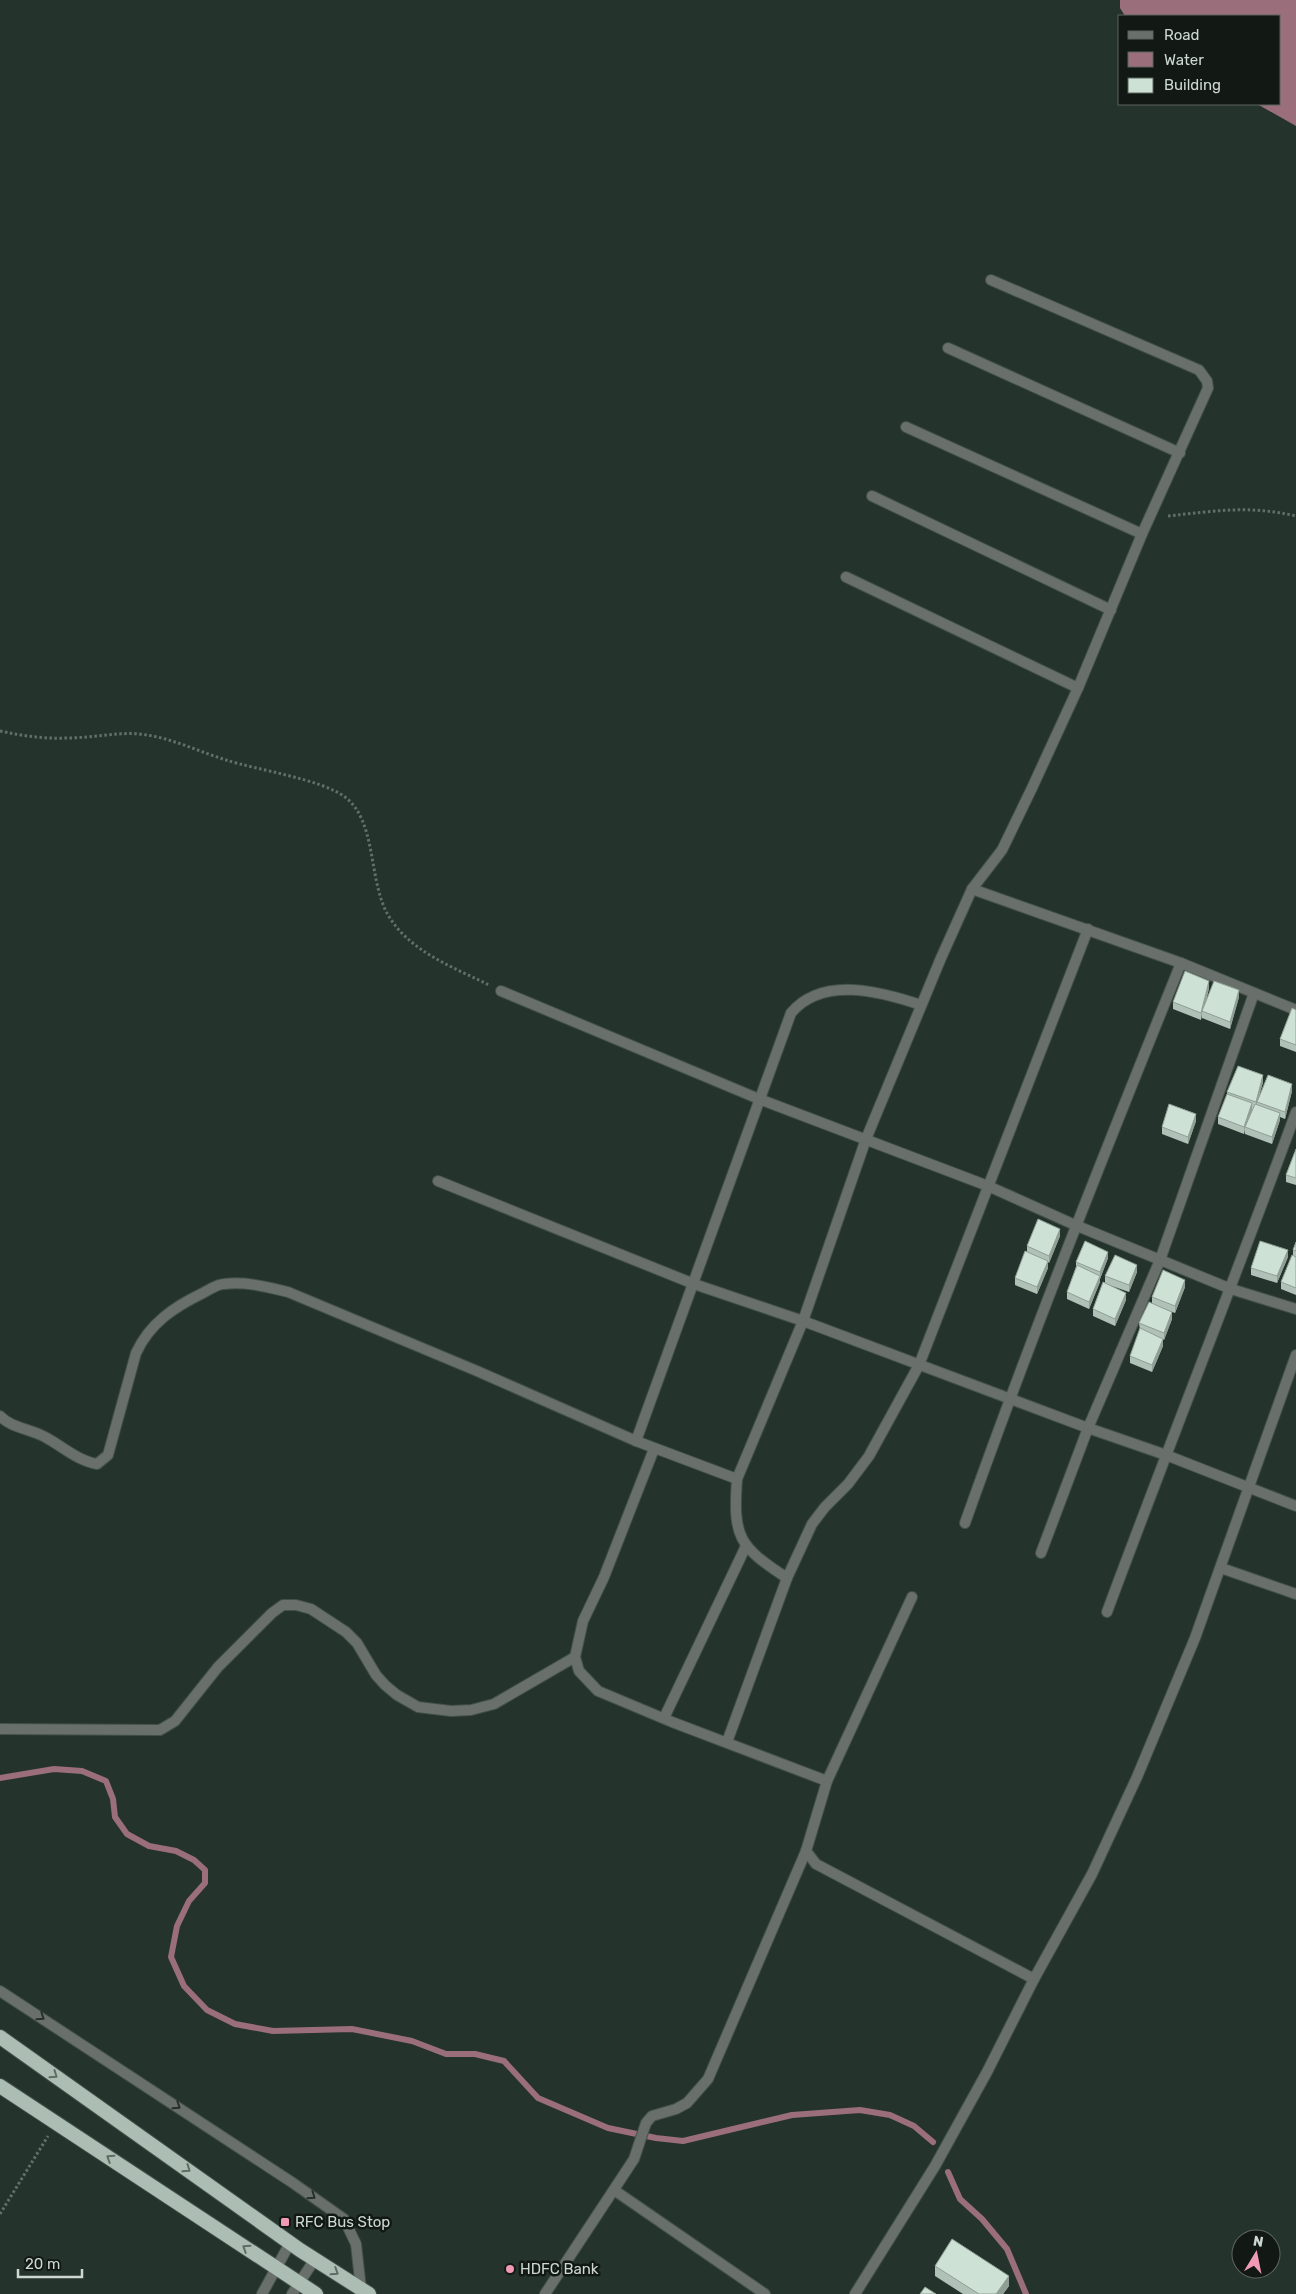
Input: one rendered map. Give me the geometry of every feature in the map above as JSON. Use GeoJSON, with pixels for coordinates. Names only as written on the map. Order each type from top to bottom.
{"type":"FeatureCollection","features":[{"type":"Feature","properties":{"kind":"highway"},"geometry":{"type":"LineString","coordinates":[[0,2037],[290,2243],[365,2292]]}},
{"type":"Feature","properties":{"kind":"highway"},"geometry":{"type":"LineString","coordinates":[[0,2086],[277,2268],[295,2288],[316,2294]]}},
{"type":"Feature","properties":{"kind":"street"},"geometry":{"type":"LineString","coordinates":[[787,1578],[766,1564],[746,1546],[737,1527],[735,1507],[737,1479],[803,1321],[866,1139],[921,1005],[972,889],[1002,850],[1078,688],[1142,534],[1208,388],[1204,374],[991,280]]}},
{"type":"Feature","properties":{"kind":"street"},"geometry":{"type":"LineString","coordinates":[[948,348],[1180,453]]}},
{"type":"Feature","properties":{"kind":"street"},"geometry":{"type":"LineString","coordinates":[[906,427],[1142,534]]}},
{"type":"Feature","properties":{"kind":"street"},"geometry":{"type":"LineString","coordinates":[[872,496],[1111,610]]}},
{"type":"Feature","properties":{"kind":"street"},"geometry":{"type":"LineString","coordinates":[[846,577],[1078,688]]}},
{"type":"Feature","properties":{"kind":"street"},"geometry":{"type":"LineString","coordinates":[[972,889],[1182,963],[1296,1010]]}},
{"type":"Feature","properties":{"kind":"street"},"geometry":{"type":"LineString","coordinates":[[727,1742],[787,1578],[812,1524],[870,1456],[919,1365],[1088,929]]}},
{"type":"Feature","properties":{"kind":"street"},"geometry":{"type":"LineString","coordinates":[[965,1523],[1009,1399],[1075,1225],[1182,963]]}},
{"type":"Feature","properties":{"kind":"street"},"geometry":{"type":"LineString","coordinates":[[636,1442],[694,1284],[758,1099],[792,1013],[800,1003],[811,996],[831,991],[863,990],[897,997],[921,1005]]}},
{"type":"Feature","properties":{"kind":"street"},"geometry":{"type":"LineString","coordinates":[[501,991],[758,1099],[988,1186],[1075,1225],[1231,1289],[1296,1309]]}},
{"type":"Feature","properties":{"kind":"street"},"geometry":{"type":"LineString","coordinates":[[1041,1552],[1088,1428],[1160,1260],[1254,993]]}},
{"type":"Feature","properties":{"kind":"street"},"geometry":{"type":"LineString","coordinates":[[1107,1612],[1231,1289],[1296,1112]]}},
{"type":"Feature","properties":{"kind":"street"},"geometry":{"type":"LineString","coordinates":[[438,1182],[694,1284],[803,1321],[1009,1399],[1166,1455],[1296,1506]]}},
{"type":"Feature","properties":{"kind":"street"},"geometry":{"type":"LineString","coordinates":[[0,1416],[10,1424],[45,1436],[86,1462],[96,1464],[108,1455],[136,1353],[142,1339],[153,1324],[182,1303],[222,1284],[247,1284],[288,1292],[477,1371],[636,1442],[737,1479]]}},
{"type":"Feature","properties":{"kind":"street"},"geometry":{"type":"LineString","coordinates":[[855,2294],[935,2166],[1092,1874],[1137,1778],[1195,1638],[1296,1355]]}},
{"type":"Feature","properties":{"kind":"street"},"geometry":{"type":"LineString","coordinates":[[654,1449],[604,1577],[583,1621],[575,1657],[579,1671],[598,1691],[827,1781]]}},
{"type":"Feature","properties":{"kind":"street"},"geometry":{"type":"LineString","coordinates":[[664,1718],[746,1546]]}},
{"type":"Feature","properties":{"kind":"street"},"geometry":{"type":"LineString","coordinates":[[1221,1568],[1296,1594]]}},
{"type":"Feature","properties":{"kind":"street"},"geometry":{"type":"LineString","coordinates":[[545,2294],[634,2158],[646,2123],[652,2116],[676,2109],[687,2103],[708,2079],[806,1851],[827,1781],[912,1597]]}},
{"type":"Feature","properties":{"kind":"street"},"geometry":{"type":"LineString","coordinates":[[0,1729],[160,1730],[175,1721],[218,1667],[272,1613],[283,1605],[296,1605],[311,1610],[346,1632],[357,1643],[376,1675],[385,1685],[397,1695],[418,1707],[450,1711],[471,1710],[494,1704],[575,1657]]}},
{"type":"Feature","properties":{"kind":"street"},"geometry":{"type":"LineString","coordinates":[[806,1851],[816,1864],[1034,1979]]}},
{"type":"Feature","properties":{"kind":"street"},"geometry":{"type":"LineString","coordinates":[[0,1991],[293,2183],[344,2219],[356,2244],[365,2292]]}},
{"type":"Feature","properties":{"kind":"street"},"geometry":{"type":"LineString","coordinates":[[614,2190],[765,2294]]}},
{"type":"Feature","properties":{"kind":"street"},"geometry":{"type":"LineString","coordinates":[[262,2294],[290,2243]]}},
{"type":"Feature","properties":{"kind":"street"},"geometry":{"type":"LineString","coordinates":[[295,2288],[315,2260]]}},
{"type":"Feature","properties":{"kind":"path"},"geometry":{"type":"LineString","coordinates":[[1150,518],[1245,508],[1271,510],[1296,516]]}},
{"type":"Feature","properties":{"kind":"path"},"geometry":{"type":"LineString","coordinates":[[0,731],[41,738],[140,734],[170,740],[226,760],[326,787],[345,797],[358,812],[366,830],[379,897],[389,917],[398,929],[423,952],[501,991]]}},
{"type":"Feature","properties":{"kind":"path"},"geometry":{"type":"LineString","coordinates":[[0,2214],[56,2122]]}},
{"type":"Feature","properties":{"kind":"water"},"geometry":{"type":"Polygon","coordinates":[[[1120,0],[1296,0],[1296,126],[1259,105],[1281,105],[1281,15],[1124,15],[1120,8],[1120,0]]]}},
{"type":"Feature","properties":{"kind":"building"},"geometry":{"type":"Polygon","coordinates":[[[1185,971],[1209,981],[1201,1013],[1173,1002],[1185,971]]]}},
{"type":"Feature","properties":{"kind":"building"},"geometry":{"type":"Polygon","coordinates":[[[1214,981],[1239,990],[1230,1022],[1202,1011],[1214,981]]]}},
{"type":"Feature","properties":{"kind":"building"},"geometry":{"type":"Polygon","coordinates":[[[1292,1008],[1296,1010],[1296,1045],[1280,1039],[1292,1008]]]}},
{"type":"Feature","properties":{"kind":"building"},"geometry":{"type":"Polygon","coordinates":[[[1238,1066],[1263,1075],[1256,1102],[1227,1092],[1238,1066]]]}},
{"type":"Feature","properties":{"kind":"building"},"geometry":{"type":"Polygon","coordinates":[[[1268,1075],[1292,1084],[1285,1112],[1257,1102],[1268,1075]]]}},
{"type":"Feature","properties":{"kind":"building"},"geometry":{"type":"Polygon","coordinates":[[[1227,1094],[1252,1103],[1244,1127],[1218,1117],[1227,1094]]]}},
{"type":"Feature","properties":{"kind":"building"},"geometry":{"type":"Polygon","coordinates":[[[1169,1104],[1196,1114],[1188,1137],[1162,1127],[1169,1104]]]}},
{"type":"Feature","properties":{"kind":"building"},"geometry":{"type":"Polygon","coordinates":[[[1255,1104],[1280,1113],[1272,1137],[1245,1127],[1255,1104]]]}},
{"type":"Feature","properties":{"kind":"building"},"geometry":{"type":"Polygon","coordinates":[[[1296,1149],[1296,1178],[1286,1175],[1296,1149]]]}},
{"type":"Feature","properties":{"kind":"building"},"geometry":{"type":"Polygon","coordinates":[[[1038,1219],[1060,1229],[1049,1256],[1027,1246],[1038,1219]]]}},
{"type":"Feature","properties":{"kind":"building"},"geometry":{"type":"Polygon","coordinates":[[[1085,1241],[1108,1252],[1100,1272],[1076,1262],[1085,1241]]]}},
{"type":"Feature","properties":{"kind":"building"},"geometry":{"type":"Polygon","coordinates":[[[1260,1241],[1288,1250],[1277,1276],[1251,1268],[1260,1241]]]}},
{"type":"Feature","properties":{"kind":"building"},"geometry":{"type":"Polygon","coordinates":[[[1025,1251],[1048,1261],[1037,1287],[1015,1278],[1025,1251]]]}},
{"type":"Feature","properties":{"kind":"building"},"geometry":{"type":"Polygon","coordinates":[[[1115,1255],[1137,1265],[1129,1285],[1105,1276],[1115,1255]]]}},
{"type":"Feature","properties":{"kind":"building"},"geometry":{"type":"Polygon","coordinates":[[[1292,1255],[1296,1257],[1296,1288],[1281,1282],[1292,1255]]]}},
{"type":"Feature","properties":{"kind":"building"},"geometry":{"type":"Polygon","coordinates":[[[1077,1265],[1100,1276],[1089,1302],[1067,1292],[1077,1265]]]}},
{"type":"Feature","properties":{"kind":"building"},"geometry":{"type":"Polygon","coordinates":[[[1163,1270],[1185,1280],[1175,1306],[1152,1297],[1163,1270]]]}},
{"type":"Feature","properties":{"kind":"building"},"geometry":{"type":"Polygon","coordinates":[[[1103,1282],[1126,1293],[1115,1319],[1093,1309],[1103,1282]]]}},
{"type":"Feature","properties":{"kind":"building"},"geometry":{"type":"Polygon","coordinates":[[[1149,1302],[1172,1312],[1164,1333],[1139,1323],[1149,1302]]]}},
{"type":"Feature","properties":{"kind":"building"},"geometry":{"type":"Polygon","coordinates":[[[1140,1328],[1163,1339],[1152,1365],[1130,1356],[1140,1328]]]}},
{"type":"Feature","properties":{"kind":"building"},"geometry":{"type":"Polygon","coordinates":[[[952,2239],[1009,2276],[996,2294],[979,2294],[935,2266],[952,2239]]]}},
{"type":"Feature","properties":{"kind":"building"},"geometry":{"type":"Polygon","coordinates":[[[925,2287],[936,2294],[920,2294],[925,2287]]]}},
{"type":"Feature","properties":{"kind":"waterway"},"geometry":{"type":"LineString","coordinates":[[0,1778],[54,1769],[82,1771],[106,1781],[113,1799],[115,1817],[127,1834],[149,1846],[176,1851],[194,1860],[205,1870],[205,1883],[189,1901],[177,1926],[171,1957],[184,1986],[207,2010],[235,2024],[273,2031],[352,2029],[412,2041],[446,2054],[475,2054],[504,2061],[538,2098],[608,2128],[656,2138],[683,2141],[792,2115],[860,2110],[890,2115],[914,2126],[933,2142]]}},
{"type":"Feature","properties":{"kind":"waterway"},"geometry":{"type":"LineString","coordinates":[[948,2172],[960,2199],[982,2219],[1007,2249],[1026,2294]]}},
{"type":"Feature","properties":{"kind":"place","name":"RFC Bus Stop"},"geometry":{"type":"Point","coordinates":[285,2222]}},
{"type":"Feature","properties":{"kind":"place","name":"HDFC Bank"},"geometry":{"type":"Point","coordinates":[510,2269]}}]}
